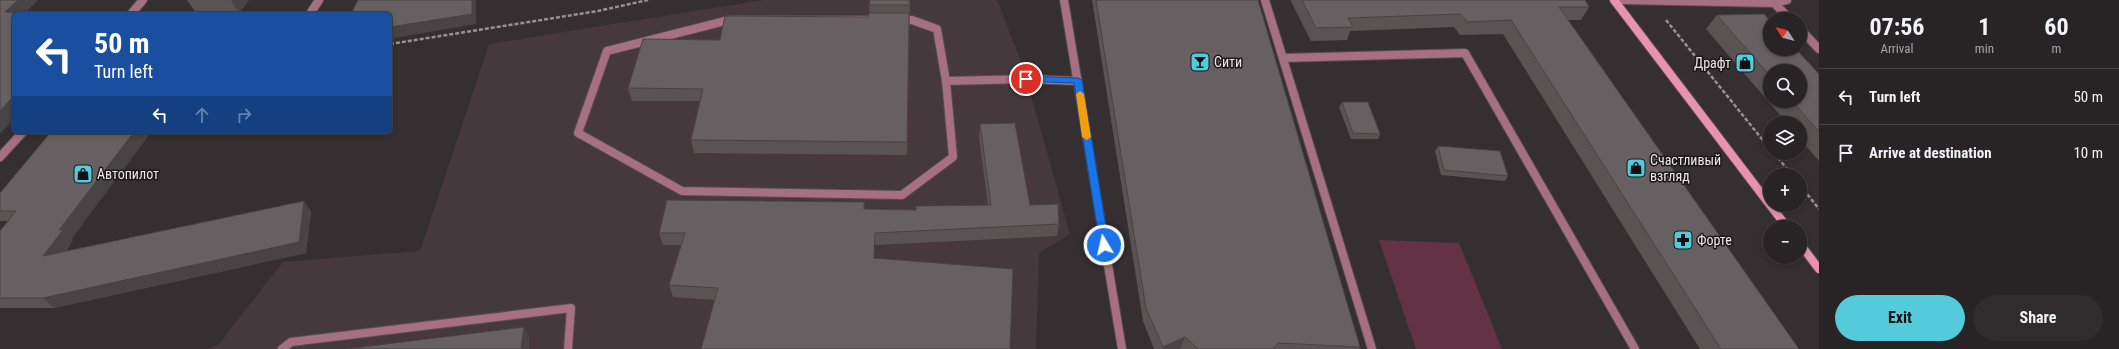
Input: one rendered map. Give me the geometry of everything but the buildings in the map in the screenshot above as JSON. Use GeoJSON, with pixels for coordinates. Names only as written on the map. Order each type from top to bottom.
{"type":"FeatureCollection","features":[{"type":"Feature","properties":{"kind":"main road"},"geometry":{"type":"LineString","coordinates":[[1614,0],[1763,196]]}},
{"type":"Feature","properties":{"kind":"main road"},"geometry":{"type":"LineString","coordinates":[[1775,212],[1782,220]]}},
{"type":"Feature","properties":{"kind":"main road"},"geometry":{"type":"LineString","coordinates":[[1807,253],[1819,269]]}},
{"type":"Feature","properties":{"kind":"street"},"geometry":{"type":"LineString","coordinates":[[133,12],[143,0]]}},
{"type":"Feature","properties":{"kind":"street"},"geometry":{"type":"LineString","coordinates":[[311,12],[319,0]]}},
{"type":"Feature","properties":{"kind":"street"},"geometry":{"type":"LineString","coordinates":[[1064,0],[1122,349]]}},
{"type":"Feature","properties":{"kind":"street"},"geometry":{"type":"LineString","coordinates":[[1265,0],[1372,349]]}},
{"type":"Feature","properties":{"kind":"street"},"geometry":{"type":"LineString","coordinates":[[1622,0],[1774,3],[1787,0]]}},
{"type":"Feature","properties":{"kind":"street"},"geometry":{"type":"LineString","coordinates":[[1774,3],[1783,12]]}},
{"type":"Feature","properties":{"kind":"street"},"geometry":{"type":"LineString","coordinates":[[729,20],[912,20],[937,29],[946,81],[953,157],[902,194],[682,191],[578,133],[608,51],[729,20]]}},
{"type":"Feature","properties":{"kind":"street"},"geometry":{"type":"LineString","coordinates":[[1807,36],[1819,49]]}},
{"type":"Feature","properties":{"kind":"street"},"geometry":{"type":"LineString","coordinates":[[1283,58],[1465,53],[1635,349]]}},
{"type":"Feature","properties":{"kind":"street"},"geometry":{"type":"LineString","coordinates":[[946,81],[1026,79],[1078,80]]}},
{"type":"Feature","properties":{"kind":"street"},"geometry":{"type":"LineString","coordinates":[[0,157],[21,134]]}},
{"type":"Feature","properties":{"kind":"street"},"geometry":{"type":"LineString","coordinates":[[282,349],[291,342],[571,308],[568,349]]}},
{"type":"Feature","properties":{"kind":"path"},"geometry":{"type":"LineString","coordinates":[[392,44],[598,11],[648,0]]}},
{"type":"Feature","properties":{"kind":"path"},"geometry":{"type":"LineString","coordinates":[[1650,0],[1763,140]]}},
{"type":"Feature","properties":{"kind":"path"},"geometry":{"type":"LineString","coordinates":[[1780,160],[1786,168]]}},
{"type":"Feature","properties":{"kind":"path"},"geometry":{"type":"LineString","coordinates":[[1807,194],[1819,209]]}},
{"type":"Feature","properties":{"kind":"shaded area"},"geometry":{"type":"Polygon","coordinates":[[[763,0],[997,0],[1022,64],[1070,234],[1039,253],[1036,349],[207,349],[218,345],[283,262],[420,251],[489,44],[763,0]]]}},
{"type":"Feature","properties":{"kind":"shaded area"},"geometry":{"type":"Polygon","coordinates":[[[1379,240],[1459,243],[1502,349],[1416,349],[1379,240]]]}},
{"type":"Feature","properties":{"kind":"slow traffic"},"geometry":{"type":"LineString","coordinates":[[1080,94],[1087,137]]}},
{"type":"Feature","properties":{"kind":"place","name":"Сити"},"geometry":{"type":"Point","coordinates":[1200,62]}},
{"type":"Feature","properties":{"kind":"place","name":"Драфт"},"geometry":{"type":"Point","coordinates":[1745,63]}},
{"type":"Feature","properties":{"kind":"place","name":"Счастливый взгляд"},"geometry":{"type":"Point","coordinates":[1636,168]}},
{"type":"Feature","properties":{"kind":"place","name":"Автопилот"},"geometry":{"type":"Point","coordinates":[83,174]}},
{"type":"Feature","properties":{"kind":"place","name":"Форте"},"geometry":{"type":"Point","coordinates":[1683,240]}},
{"type":"Feature","properties":{"kind":"route"},"geometry":{"type":"LineString","coordinates":[[1026,79],[1078,80],[1104,245]]}}]}
